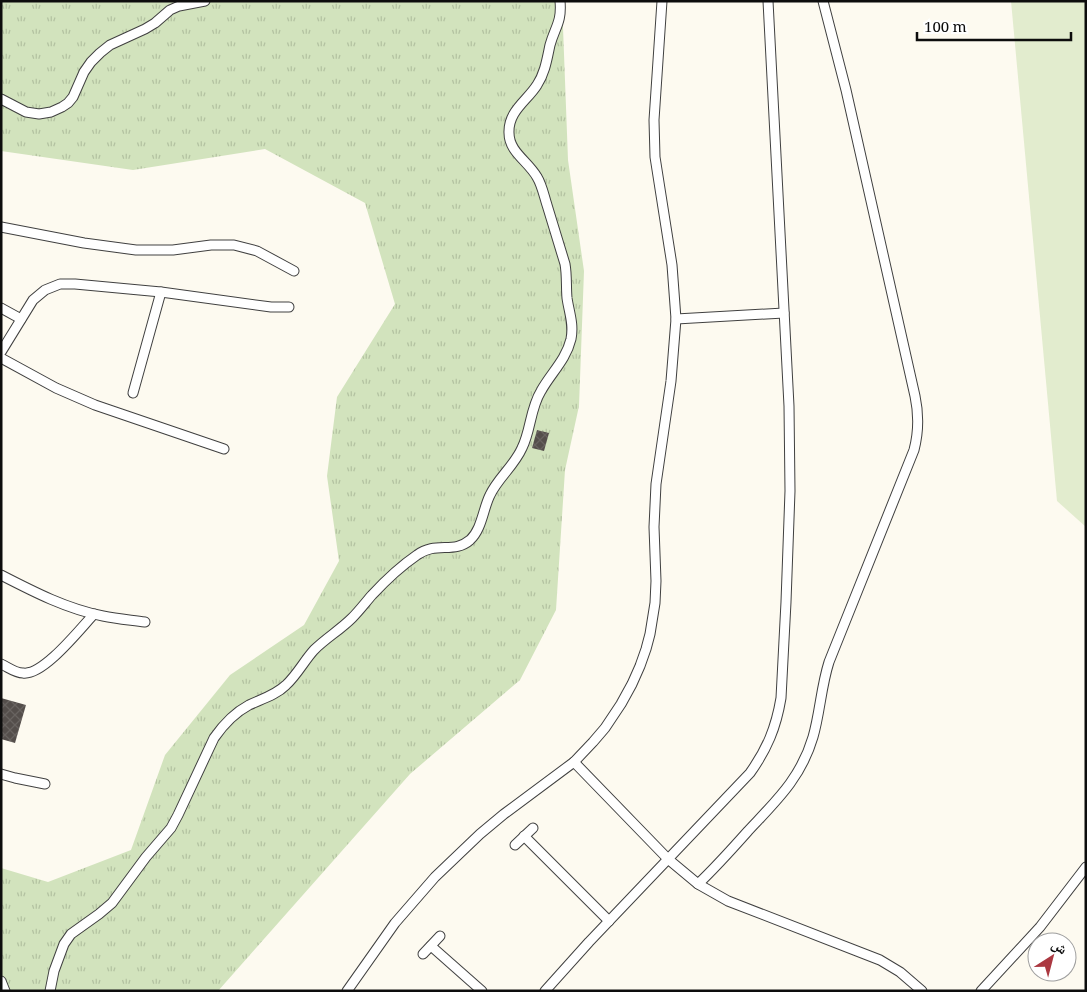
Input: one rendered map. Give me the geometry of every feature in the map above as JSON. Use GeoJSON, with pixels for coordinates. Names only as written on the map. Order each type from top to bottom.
{"type":"FeatureCollection","features":[{"type":"Feature","properties":{"kind":"street"},"geometry":{"type":"LineString","coordinates":[[1,99],[26,112],[39,114],[51,112],[62,107],[73,97],[84,72],[100,53],[121,39],[155,23],[170,10],[179,6],[205,1]]}},
{"type":"Feature","properties":{"kind":"street"},"geometry":{"type":"LineString","coordinates":[[50,991],[54,971],[67,939],[112,903],[146,857],[171,828],[220,729],[238,712],[286,686],[319,644],[348,623],[380,587],[418,554],[430,548],[458,546],[465,544],[471,539],[492,492],[522,448],[536,400],[544,385],[561,364],[572,336],[565,264],[540,185],[533,170],[512,147],[509,126],[510,119],[534,90],[542,76],[560,19],[560,1]]}},
{"type":"Feature","properties":{"kind":"street"},"geometry":{"type":"LineString","coordinates":[[347,991],[409,906],[446,866],[504,814],[574,762],[605,728],[632,684],[646,649],[655,603],[654,527],[656,484],[671,381],[676,319],[672,265],[655,157],[654,120],[662,1]]}},
{"type":"Feature","properties":{"kind":"street"},"geometry":{"type":"LineString","coordinates":[[545,991],[609,920],[750,773],[768,745],[779,714],[790,491],[789,406],[768,1]]}},
{"type":"Feature","properties":{"kind":"street"},"geometry":{"type":"LineString","coordinates":[[698,884],[786,790],[802,765],[813,738],[818,719],[824,675],[828,662],[912,455],[917,434],[918,418],[915,396],[846,90],[823,1]]}},
{"type":"Feature","properties":{"kind":"street"},"geometry":{"type":"LineString","coordinates":[[1,227],[84,243],[136,250],[154,251],[211,245],[234,245],[257,251],[294,271]]}},
{"type":"Feature","properties":{"kind":"street"},"geometry":{"type":"LineString","coordinates":[[1,352],[33,300],[52,286],[60,284],[161,292],[271,307],[289,306]]}},
{"type":"Feature","properties":{"kind":"street"},"geometry":{"type":"LineString","coordinates":[[133,393],[161,292]]}},
{"type":"Feature","properties":{"kind":"street"},"geometry":{"type":"LineString","coordinates":[[1,308],[21,319]]}},
{"type":"Feature","properties":{"kind":"street"},"geometry":{"type":"LineString","coordinates":[[676,319],[784,313]]}},
{"type":"Feature","properties":{"kind":"street"},"geometry":{"type":"LineString","coordinates":[[1,358],[56,388],[96,405],[224,449]]}},
{"type":"Feature","properties":{"kind":"street"},"geometry":{"type":"LineString","coordinates":[[1,575],[58,603],[94,614],[146,622]]}},
{"type":"Feature","properties":{"kind":"street"},"geometry":{"type":"LineString","coordinates":[[1,664],[23,674],[33,672],[52,659],[94,614]]}},
{"type":"Feature","properties":{"kind":"street"},"geometry":{"type":"LineString","coordinates":[[574,762],[668,859],[698,884],[728,901],[880,960],[900,972],[922,991]]}},
{"type":"Feature","properties":{"kind":"street"},"geometry":{"type":"LineString","coordinates":[[1,774],[45,784]]}},
{"type":"Feature","properties":{"kind":"street"},"geometry":{"type":"LineString","coordinates":[[515,845],[533,828]]}},
{"type":"Feature","properties":{"kind":"street"},"geometry":{"type":"LineString","coordinates":[[524,836],[609,920]]}},
{"type":"Feature","properties":{"kind":"street"},"geometry":{"type":"LineString","coordinates":[[981,991],[1040,927],[1086,867]]}},
{"type":"Feature","properties":{"kind":"street"},"geometry":{"type":"LineString","coordinates":[[423,954],[440,936]]}},
{"type":"Feature","properties":{"kind":"street"},"geometry":{"type":"LineString","coordinates":[[431,946],[482,991]]}},
{"type":"Feature","properties":{"kind":"street"},"geometry":{"type":"LineString","coordinates":[[1,981],[5,991]]}},
{"type":"Feature","properties":{"kind":"green space"},"geometry":{"type":"Polygon","coordinates":[[[1,1],[562,1],[568,160],[584,271],[579,406],[565,470],[556,610],[520,680],[410,774],[218,991],[1,991],[1,868],[48,882],[131,850],[165,755],[230,675],[304,625],[339,561],[327,476],[337,397],[395,304],[365,203],[265,149],[133,170],[1,151],[1,1]]]}},
{"type":"Feature","properties":{"kind":"green space"},"geometry":{"type":"Polygon","coordinates":[[[1011,1],[1086,1],[1086,527],[1057,501],[1011,1]]]}},
{"type":"Feature","properties":{"kind":"building"},"geometry":{"type":"Polygon","coordinates":[[[537,430],[549,433],[544,451],[532,448],[537,430]]]}},
{"type":"Feature","properties":{"kind":"building"},"geometry":{"type":"Polygon","coordinates":[[[1,698],[26,705],[15,743],[1,739],[1,698]]]}}]}
